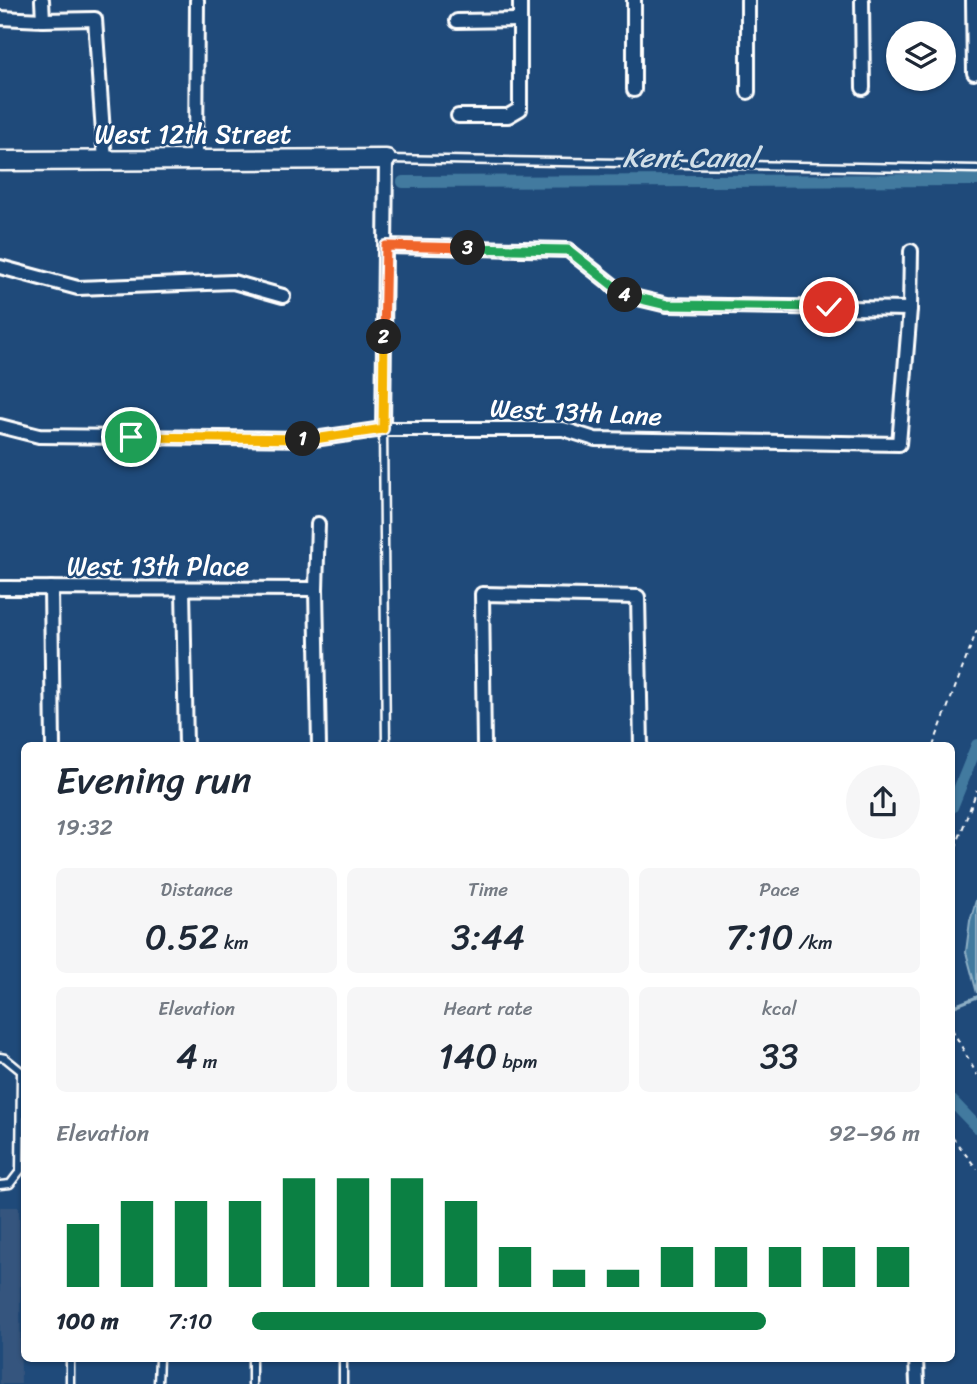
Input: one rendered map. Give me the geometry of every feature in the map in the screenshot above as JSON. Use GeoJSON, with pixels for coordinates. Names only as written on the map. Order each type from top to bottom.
{"type":"FeatureCollection","features":[{"type":"Feature","properties":{"kind":"street"},"geometry":{"type":"LineString","coordinates":[[42,0],[43,20]]}},
{"type":"Feature","properties":{"kind":"street"},"geometry":{"type":"LineString","coordinates":[[196,160],[197,0]]}},
{"type":"Feature","properties":{"kind":"street"},"geometry":{"type":"LineString","coordinates":[[458,116],[508,116],[520,109],[520,0]]}},
{"type":"Feature","properties":{"kind":"street"},"geometry":{"type":"LineString","coordinates":[[634,0],[634,90]]}},
{"type":"Feature","properties":{"kind":"street"},"geometry":{"type":"LineString","coordinates":[[748,0],[748,92]]}},
{"type":"Feature","properties":{"kind":"street"},"geometry":{"type":"LineString","coordinates":[[862,0],[863,88]]}},
{"type":"Feature","properties":{"kind":"street"},"geometry":{"type":"LineString","coordinates":[[973,0],[974,73]]}},
{"type":"Feature","properties":{"kind":"street"},"geometry":{"type":"LineString","coordinates":[[0,18],[95,19],[105,161]]}},
{"type":"Feature","properties":{"kind":"street"},"geometry":{"type":"LineString","coordinates":[[457,20],[520,20]]}},
{"type":"Feature","properties":{"kind":"street"},"geometry":{"type":"LineString","coordinates":[[383,429],[386,159]]}},
{"type":"Feature","properties":{"kind":"street","name":"West 12th Street"},"geometry":{"type":"LineString","coordinates":[[0,161],[386,159]]}},
{"type":"Feature","properties":{"kind":"street"},"geometry":{"type":"LineString","coordinates":[[386,246],[568,250],[625,295],[667,305],[910,309],[911,251]]}},
{"type":"Feature","properties":{"kind":"street"},"geometry":{"type":"LineString","coordinates":[[0,267],[78,288],[233,282],[283,296]]}},
{"type":"Feature","properties":{"kind":"street","name":"West 13th Lane"},"geometry":{"type":"LineString","coordinates":[[0,426],[39,436],[314,439],[383,429],[563,429],[595,439],[899,444],[910,309]]}},
{"type":"Feature","properties":{"kind":"street"},"geometry":{"type":"LineString","coordinates":[[318,524],[316,589],[320,742]]}},
{"type":"Feature","properties":{"kind":"street","name":"West 13th Place"},"geometry":{"type":"LineString","coordinates":[[0,588],[316,589]]}},
{"type":"Feature","properties":{"kind":"street"},"geometry":{"type":"LineString","coordinates":[[51,588],[53,742]]}},
{"type":"Feature","properties":{"kind":"street"},"geometry":{"type":"LineString","coordinates":[[183,589],[186,742]]}},
{"type":"Feature","properties":{"kind":"street"},"geometry":{"type":"LineString","coordinates":[[484,742],[482,594],[638,597],[641,742]]}},
{"type":"Feature","properties":{"kind":"street"},"geometry":{"type":"LineString","coordinates":[[916,1362],[917,1384]]}},
{"type":"Feature","properties":{"kind":"lane"},"geometry":{"type":"LineString","coordinates":[[386,159],[977,169]]}},
{"type":"Feature","properties":{"kind":"lane"},"geometry":{"type":"LineString","coordinates":[[383,429],[386,742]]}},
{"type":"Feature","properties":{"kind":"lane"},"geometry":{"type":"LineString","coordinates":[[0,1057],[21,1071],[20,1171],[10,1184],[0,1185]]}},
{"type":"Feature","properties":{"kind":"lane"},"geometry":{"type":"LineString","coordinates":[[70,1362],[70,1384]]}},
{"type":"Feature","properties":{"kind":"lane"},"geometry":{"type":"LineString","coordinates":[[159,1362],[159,1384]]}},
{"type":"Feature","properties":{"kind":"lane"},"geometry":{"type":"LineString","coordinates":[[252,1362],[252,1384]]}},
{"type":"Feature","properties":{"kind":"lane"},"geometry":{"type":"LineString","coordinates":[[343,1362],[343,1384]]}},
{"type":"Feature","properties":{"kind":"path"},"geometry":{"type":"LineString","coordinates":[[935,742],[977,630]]}},
{"type":"Feature","properties":{"kind":"path"},"geometry":{"type":"LineString","coordinates":[[955,848],[977,790]]}},
{"type":"Feature","properties":{"kind":"path"},"geometry":{"type":"LineString","coordinates":[[955,1035],[977,1075]]}},
{"type":"Feature","properties":{"kind":"path"},"geometry":{"type":"LineString","coordinates":[[955,1141],[977,1168]]}},
{"type":"Feature","properties":{"kind":"shaded area"},"geometry":{"type":"Polygon","coordinates":[[[977,897],[977,993],[966,952],[970,921],[977,897]]]}},
{"type":"Feature","properties":{"kind":"shaded area"},"geometry":{"type":"Polygon","coordinates":[[[0,1207],[19,1207],[21,1384],[0,1384],[0,1207]]]}},
{"type":"Feature","properties":{"kind":"waterway","name":"Kent Canal"},"geometry":{"type":"LineString","coordinates":[[403,182],[977,180]]}},
{"type":"Feature","properties":{"kind":"waterway"},"geometry":{"type":"LineString","coordinates":[[955,800],[977,745]]}},
{"type":"Feature","properties":{"kind":"waterway"},"geometry":{"type":"LineString","coordinates":[[955,1006],[977,997]]}},
{"type":"Feature","properties":{"kind":"waterway"},"geometry":{"type":"LineString","coordinates":[[955,1104],[977,1127]]}},
{"type":"Feature","properties":{"kind":"route"},"geometry":{"type":"LineString","coordinates":[[131,437],[314,439],[383,429],[386,246],[568,250],[625,295],[667,305],[829,307]]}}]}
